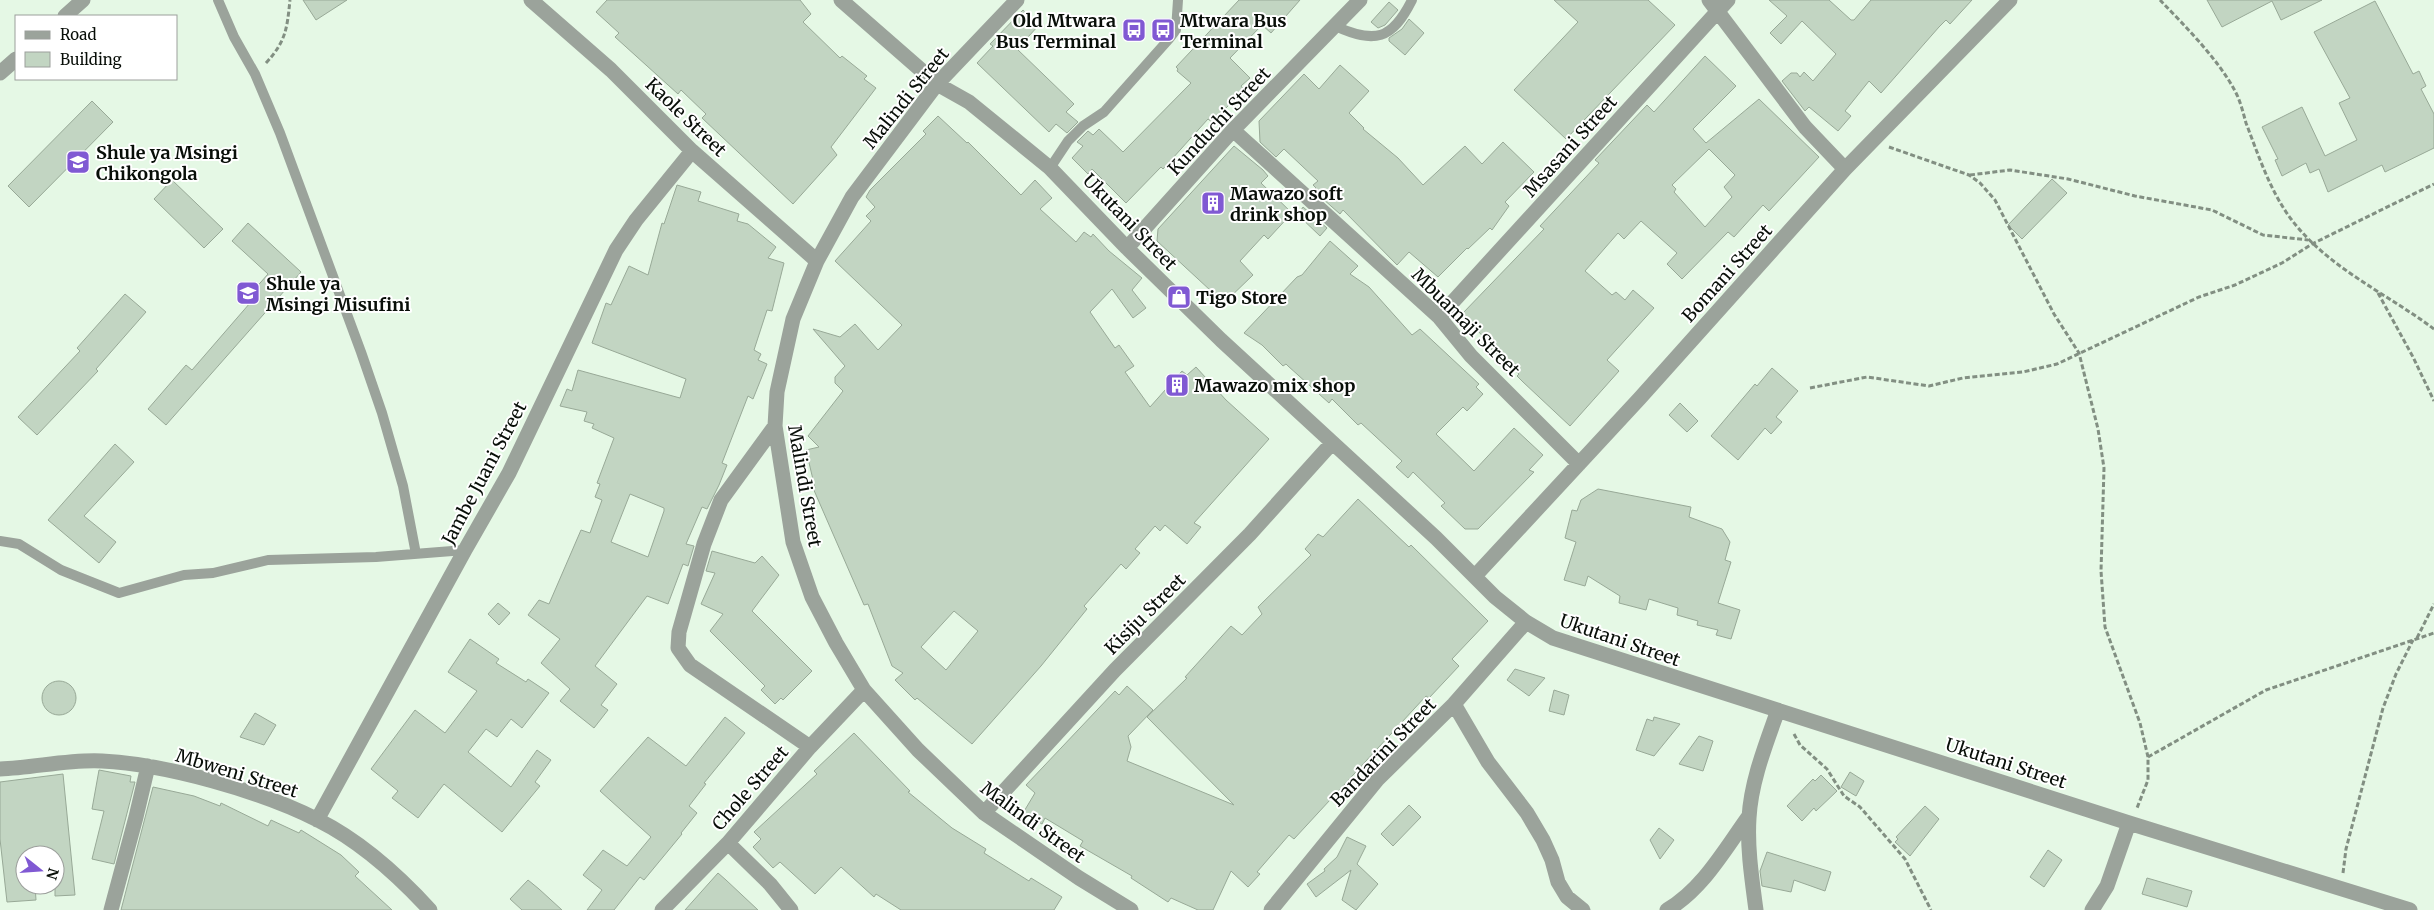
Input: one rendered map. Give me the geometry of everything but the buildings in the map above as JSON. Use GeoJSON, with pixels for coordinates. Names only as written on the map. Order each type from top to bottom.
{"type":"FeatureCollection","features":[{"type":"Feature","properties":{"kind":"street"},"geometry":{"type":"LineString","coordinates":[[66,15],[83,0]]}},
{"type":"Feature","properties":{"kind":"street","name":"Kaole Street"},"geometry":{"type":"LineString","coordinates":[[531,0],[611,70],[692,151],[817,261]]}},
{"type":"Feature","properties":{"kind":"street","name":"Ukutani Street"},"geometry":{"type":"LineString","coordinates":[[841,0],[937,84],[969,102],[1050,168],[1127,248],[1496,597],[1526,622],[1553,638],[1602,656],[1784,712],[2129,823],[2342,887],[2410,910]]}},
{"type":"Feature","properties":{"kind":"street","name":"Malindi Street"},"geometry":{"type":"LineString","coordinates":[[1017,0],[937,84],[852,197],[817,261],[793,319],[777,392],[774,426],[793,542],[812,597],[836,643],[864,690],[918,750],[984,813],[1078,878],[1131,910]]}},
{"type":"Feature","properties":{"kind":"street","name":"Kunduchi Street"},"geometry":{"type":"LineString","coordinates":[[1127,248],[1233,130],[1360,0]]}},
{"type":"Feature","properties":{"kind":"street","name":"Bomani Street"},"geometry":{"type":"LineString","coordinates":[[1475,576],[1640,398],[1844,169],[2010,0]]}},
{"type":"Feature","properties":{"kind":"street"},"geometry":{"type":"LineString","coordinates":[[1718,3],[1805,127],[1844,169]]}},
{"type":"Feature","properties":{"kind":"street","name":"Msasani Street"},"geometry":{"type":"LineString","coordinates":[[1439,317],[1554,192],[1718,3]]}},
{"type":"Feature","properties":{"kind":"street"},"geometry":{"type":"LineString","coordinates":[[0,73],[15,61]]}},
{"type":"Feature","properties":{"kind":"street","name":"Mbuamaji Street"},"geometry":{"type":"LineString","coordinates":[[1233,130],[1439,317],[1471,356],[1579,464]]}},
{"type":"Feature","properties":{"kind":"street","name":"Jambe Juani Street"},"geometry":{"type":"LineString","coordinates":[[317,820],[522,450],[616,250],[636,220],[692,151]]}},
{"type":"Feature","properties":{"kind":"street"},"geometry":{"type":"LineString","coordinates":[[774,426],[721,500],[704,544],[679,632],[678,648],[690,665],[810,747]]}},
{"type":"Feature","properties":{"kind":"street","name":"Kisiju Street"},"geometry":{"type":"LineString","coordinates":[[984,813],[1115,670],[1250,534],[1332,443]]}},
{"type":"Feature","properties":{"kind":"street","name":"Bandarini Street"},"geometry":{"type":"LineString","coordinates":[[1271,910],[1377,780],[1454,704],[1526,622]]}},
{"type":"Feature","properties":{"kind":"street","name":"Chole Street"},"geometry":{"type":"LineString","coordinates":[[662,910],[728,843],[810,747],[864,690]]}},
{"type":"Feature","properties":{"kind":"street"},"geometry":{"type":"LineString","coordinates":[[1454,704],[1488,762],[1527,813],[1543,840],[1552,860],[1558,882],[1567,897],[1583,910]]}},
{"type":"Feature","properties":{"kind":"street"},"geometry":{"type":"LineString","coordinates":[[1756,910],[1749,852],[1749,816],[1757,772],[1784,712]]}},
{"type":"Feature","properties":{"kind":"street","name":"Mbweni Street"},"geometry":{"type":"LineString","coordinates":[[0,770],[100,760],[148,766],[261,797],[317,820],[364,849],[410,889],[430,910]]}},
{"type":"Feature","properties":{"kind":"street"},"geometry":{"type":"LineString","coordinates":[[111,910],[148,766]]}},
{"type":"Feature","properties":{"kind":"street"},"geometry":{"type":"LineString","coordinates":[[1667,910],[1686,897],[1703,879],[1749,816]]}},
{"type":"Feature","properties":{"kind":"street"},"geometry":{"type":"LineString","coordinates":[[2092,910],[2107,886],[2129,823]]}},
{"type":"Feature","properties":{"kind":"street"},"geometry":{"type":"LineString","coordinates":[[728,843],[770,884],[791,910]]}},
{"type":"Feature","properties":{"kind":"lane"},"geometry":{"type":"LineString","coordinates":[[218,0],[280,133],[382,412],[403,486],[416,554]]}},
{"type":"Feature","properties":{"kind":"lane"},"geometry":{"type":"LineString","coordinates":[[1050,168],[1068,141],[1083,126],[1104,112],[1169,40],[1176,30],[1178,0]]}},
{"type":"Feature","properties":{"kind":"lane"},"geometry":{"type":"LineString","coordinates":[[1335,26],[1355,36],[1379,37],[1401,21],[1412,0]]}},
{"type":"Feature","properties":{"kind":"lane"},"geometry":{"type":"LineString","coordinates":[[0,541],[19,544],[60,570],[119,593],[184,575],[213,573],[268,560],[416,554],[465,550]]}},
{"type":"Feature","properties":{"kind":"path"},"geometry":{"type":"LineString","coordinates":[[254,74],[276,53],[285,38],[290,0]]}},
{"type":"Feature","properties":{"kind":"path"},"geometry":{"type":"LineString","coordinates":[[2160,0],[2198,40],[2234,90],[2258,154],[2275,190],[2290,217],[2308,240],[2376,291],[2434,329]]}},
{"type":"Feature","properties":{"kind":"path"},"geometry":{"type":"LineString","coordinates":[[1872,141],[1969,175],[1980,183],[1995,200],[2054,314],[2079,353],[2098,429],[2104,468],[2101,571],[2105,627],[2140,723],[2148,757],[2148,780],[2144,793],[2129,823]]}},
{"type":"Feature","properties":{"kind":"path"},"geometry":{"type":"LineString","coordinates":[[1969,175],[2010,170],[2053,176],[2135,196],[2212,210],[2263,235],[2308,240]]}},
{"type":"Feature","properties":{"kind":"path"},"geometry":{"type":"LineString","coordinates":[[1810,388],[1867,377],[1921,387],[1944,385],[1963,378],[2031,370],[2057,364],[2199,297],[2235,285],[2282,263],[2312,244],[2434,184]]}},
{"type":"Feature","properties":{"kind":"path"},"geometry":{"type":"LineString","coordinates":[[2376,291],[2413,357],[2434,402]]}},
{"type":"Feature","properties":{"kind":"path"},"geometry":{"type":"LineString","coordinates":[[2342,887],[2346,849],[2383,708],[2415,639],[2434,604]]}},
{"type":"Feature","properties":{"kind":"path"},"geometry":{"type":"LineString","coordinates":[[2148,757],[2266,690],[2434,632]]}},
{"type":"Feature","properties":{"kind":"path"},"geometry":{"type":"LineString","coordinates":[[1784,712],[1800,745],[1827,769],[1844,796],[1860,807],[1905,859],[1931,910]]}},
{"type":"Feature","properties":{"kind":"place","name":"Old Mtwara Bus Terminal"},"geometry":{"type":"Point","coordinates":[1134,30]}},
{"type":"Feature","properties":{"kind":"place","name":"Mtwara Bus Terminal"},"geometry":{"type":"Point","coordinates":[1163,30]}},
{"type":"Feature","properties":{"kind":"place","name":"Shule ya Msingi Chikongola"},"geometry":{"type":"Point","coordinates":[78,162]}},
{"type":"Feature","properties":{"kind":"place","name":"Mawazo soft drink shop"},"geometry":{"type":"Point","coordinates":[1213,203]}},
{"type":"Feature","properties":{"kind":"place","name":"Shule ya Msingi Misufini"},"geometry":{"type":"Point","coordinates":[248,293]}},
{"type":"Feature","properties":{"kind":"place","name":"Tigo Store"},"geometry":{"type":"Point","coordinates":[1179,297]}},
{"type":"Feature","properties":{"kind":"place","name":"Mawazo mix shop"},"geometry":{"type":"Point","coordinates":[1177,385]}}]}
